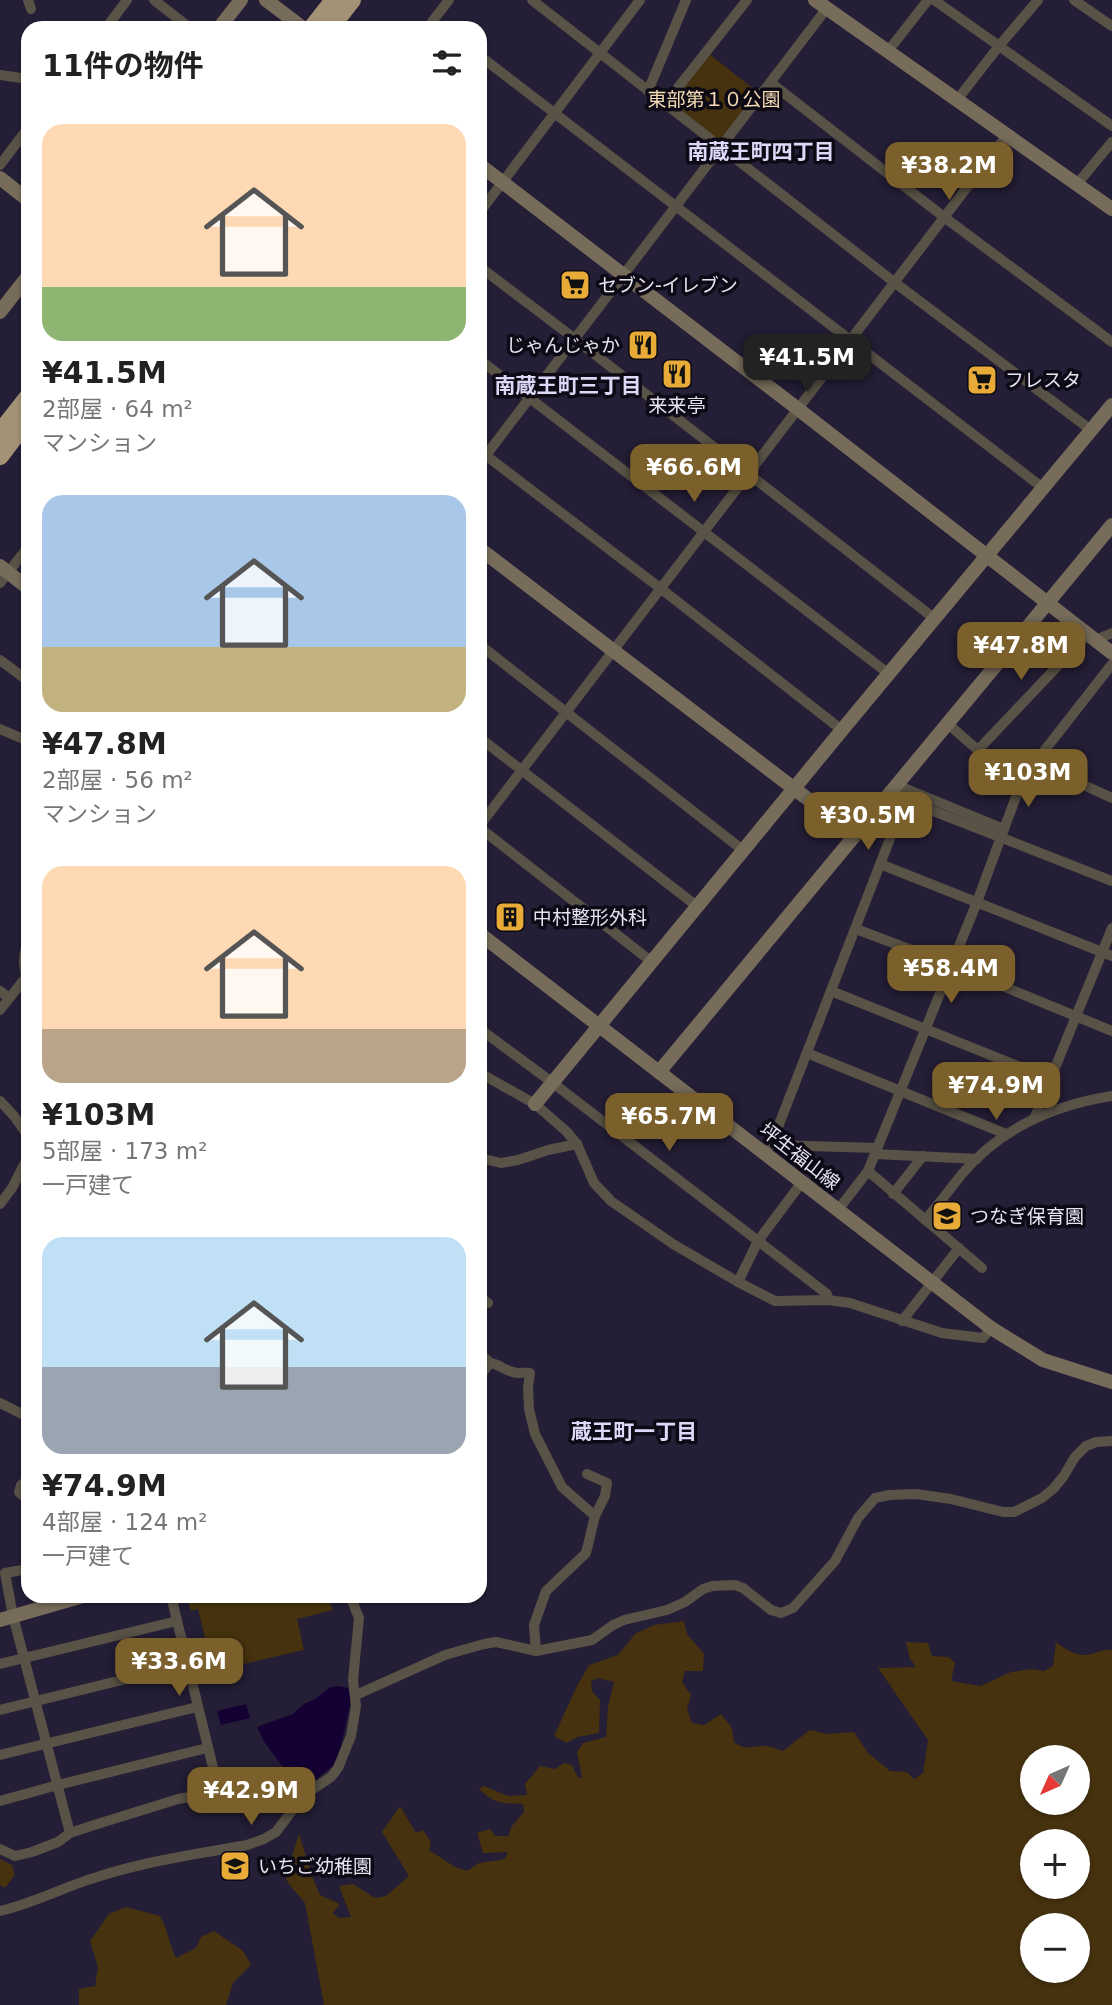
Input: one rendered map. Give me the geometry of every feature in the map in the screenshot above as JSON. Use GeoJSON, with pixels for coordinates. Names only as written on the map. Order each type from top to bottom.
{"type":"FeatureCollection","features":[{"type":"Feature","properties":{"kind":"highway"},"geometry":{"type":"LineString","coordinates":[[318,21],[334,0]]}},
{"type":"Feature","properties":{"kind":"highway"},"geometry":{"type":"LineString","coordinates":[[336,21],[352,0]]}},
{"type":"Feature","properties":{"kind":"highway"},"geometry":{"type":"LineString","coordinates":[[0,433],[21,406]]}},
{"type":"Feature","properties":{"kind":"highway"},"geometry":{"type":"LineString","coordinates":[[0,456],[21,428]]}},
{"type":"Feature","properties":{"kind":"street"},"geometry":{"type":"LineString","coordinates":[[111,21],[127,0]]}},
{"type":"Feature","properties":{"kind":"street"},"geometry":{"type":"LineString","coordinates":[[154,0],[181,21]]}},
{"type":"Feature","properties":{"kind":"street"},"geometry":{"type":"LineString","coordinates":[[224,21],[241,0]]}},
{"type":"Feature","properties":{"kind":"street"},"geometry":{"type":"LineString","coordinates":[[266,0],[294,21]]}},
{"type":"Feature","properties":{"kind":"street"},"geometry":{"type":"LineString","coordinates":[[432,21],[449,0]]}},
{"type":"Feature","properties":{"kind":"street"},"geometry":{"type":"LineString","coordinates":[[487,202],[640,0]]}},
{"type":"Feature","properties":{"kind":"street"},"geometry":{"type":"LineString","coordinates":[[649,91],[686,0]]}},
{"type":"Feature","properties":{"kind":"street"},"geometry":{"type":"LineString","coordinates":[[665,104],[747,0]]}},
{"type":"Feature","properties":{"kind":"street"},"geometry":{"type":"LineString","coordinates":[[888,51],[928,0]]}},
{"type":"Feature","properties":{"kind":"street"},"geometry":{"type":"LineString","coordinates":[[934,0],[1112,126]]}},
{"type":"Feature","properties":{"kind":"street"},"geometry":{"type":"LineString","coordinates":[[957,100],[1038,0]]}},
{"type":"Feature","properties":{"kind":"street"},"geometry":{"type":"LineString","coordinates":[[1074,0],[1112,26]]}},
{"type":"Feature","properties":{"kind":"street"},"geometry":{"type":"LineString","coordinates":[[538,2],[599,53],[894,282],[1091,430]]}},
{"type":"Feature","properties":{"kind":"street"},"geometry":{"type":"LineString","coordinates":[[487,449],[530,398],[771,83],[821,4],[1112,209]]}},
{"type":"Feature","properties":{"kind":"street"},"geometry":{"type":"LineString","coordinates":[[487,60],[1043,488]]}},
{"type":"Feature","properties":{"kind":"street"},"geometry":{"type":"LineString","coordinates":[[0,75],[21,78]]}},
{"type":"Feature","properties":{"kind":"street"},"geometry":{"type":"LineString","coordinates":[[771,83],[1112,342]]}},
{"type":"Feature","properties":{"kind":"street"},"geometry":{"type":"LineString","coordinates":[[487,818],[1007,135]]}},
{"type":"Feature","properties":{"kind":"street"},"geometry":{"type":"LineString","coordinates":[[0,165],[21,137]]}},
{"type":"Feature","properties":{"kind":"street"},"geometry":{"type":"LineString","coordinates":[[1077,184],[1112,142]]}},
{"type":"Feature","properties":{"kind":"street"},"geometry":{"type":"LineString","coordinates":[[487,170],[1112,653]]}},
{"type":"Feature","properties":{"kind":"street"},"geometry":{"type":"LineString","coordinates":[[0,178],[21,194]]}},
{"type":"Feature","properties":{"kind":"street"},"geometry":{"type":"LineString","coordinates":[[487,272],[934,619]]}},
{"type":"Feature","properties":{"kind":"street"},"geometry":{"type":"LineString","coordinates":[[0,312],[21,285]]}},
{"type":"Feature","properties":{"kind":"street"},"geometry":{"type":"LineString","coordinates":[[487,365],[890,674]]}},
{"type":"Feature","properties":{"kind":"street"},"geometry":{"type":"LineString","coordinates":[[534,1104],[1112,405]]}},
{"type":"Feature","properties":{"kind":"street"},"geometry":{"type":"LineString","coordinates":[[487,460],[660,588],[842,730]]}},
{"type":"Feature","properties":{"kind":"street"},"geometry":{"type":"LineString","coordinates":[[659,1072],[1112,525]]}},
{"type":"Feature","properties":{"kind":"street"},"geometry":{"type":"LineString","coordinates":[[487,554],[855,835]]}},
{"type":"Feature","properties":{"kind":"street"},"geometry":{"type":"LineString","coordinates":[[21,555],[3,574],[21,584]]}},
{"type":"Feature","properties":{"kind":"street"},"geometry":{"type":"LineString","coordinates":[[978,750],[1091,637],[1112,633]]}},
{"type":"Feature","properties":{"kind":"street"},"geometry":{"type":"LineString","coordinates":[[487,650],[744,851]]}},
{"type":"Feature","properties":{"kind":"street"},"geometry":{"type":"LineString","coordinates":[[0,660],[21,676]]}},
{"type":"Feature","properties":{"kind":"street"},"geometry":{"type":"LineString","coordinates":[[838,1210],[868,1171],[977,902],[1023,778],[1112,664]]}},
{"type":"Feature","properties":{"kind":"street"},"geometry":{"type":"LineString","coordinates":[[947,724],[995,765],[1023,778]]}},
{"type":"Feature","properties":{"kind":"street"},"geometry":{"type":"LineString","coordinates":[[0,729],[21,738]]}},
{"type":"Feature","properties":{"kind":"street"},"geometry":{"type":"LineString","coordinates":[[487,744],[698,907]]}},
{"type":"Feature","properties":{"kind":"street"},"geometry":{"type":"LineString","coordinates":[[1035,763],[1112,798]]}},
{"type":"Feature","properties":{"kind":"street"},"geometry":{"type":"LineString","coordinates":[[897,785],[1112,881]]}},
{"type":"Feature","properties":{"kind":"street"},"geometry":{"type":"LineString","coordinates":[[977,1158],[771,1144],[905,800],[1003,833]]}},
{"type":"Feature","properties":{"kind":"street"},"geometry":{"type":"LineString","coordinates":[[487,832],[652,962]]}},
{"type":"Feature","properties":{"kind":"street"},"geometry":{"type":"LineString","coordinates":[[880,864],[1107,954]]}},
{"type":"Feature","properties":{"kind":"street"},"geometry":{"type":"LineString","coordinates":[[1035,1117],[1075,1017],[1107,954],[1112,928]]}},
{"type":"Feature","properties":{"kind":"street"},"geometry":{"type":"LineString","coordinates":[[856,929],[1112,1031]]}},
{"type":"Feature","properties":{"kind":"street","name":"坪生福山線"},"geometry":{"type":"LineString","coordinates":[[487,939],[991,1328],[1043,1360],[1112,1382]]}},
{"type":"Feature","properties":{"kind":"street"},"geometry":{"type":"LineString","coordinates":[[0,1010],[21,984]]}},
{"type":"Feature","properties":{"kind":"street"},"geometry":{"type":"LineString","coordinates":[[0,991],[9,998]]}},
{"type":"Feature","properties":{"kind":"street"},"geometry":{"type":"LineString","coordinates":[[831,991],[1050,1079]]}},
{"type":"Feature","properties":{"kind":"street"},"geometry":{"type":"LineString","coordinates":[[487,1033],[827,1294],[828,1300]]}},
{"type":"Feature","properties":{"kind":"street"},"geometry":{"type":"LineString","coordinates":[[807,1053],[1006,1134]]}},
{"type":"Feature","properties":{"kind":"street"},"geometry":{"type":"LineString","coordinates":[[487,1077],[534,1104],[566,1131],[577,1144],[594,1183],[611,1201],[673,1244],[775,1301],[828,1300],[850,1303],[942,1333],[983,1338],[991,1328]]}},
{"type":"Feature","properties":{"kind":"street"},"geometry":{"type":"LineString","coordinates":[[925,1220],[977,1158],[1006,1134],[1035,1117],[1058,1108],[1112,1096]]}},
{"type":"Feature","properties":{"kind":"street"},"geometry":{"type":"LineString","coordinates":[[0,1101],[21,1126]]}},
{"type":"Feature","properties":{"kind":"street"},"geometry":{"type":"LineString","coordinates":[[487,1160],[501,1163],[577,1144]]}},
{"type":"Feature","properties":{"kind":"street"},"geometry":{"type":"LineString","coordinates":[[893,1194],[923,1156]]}},
{"type":"Feature","properties":{"kind":"street"},"geometry":{"type":"LineString","coordinates":[[0,1204],[21,1171]]}},
{"type":"Feature","properties":{"kind":"street"},"geometry":{"type":"LineString","coordinates":[[868,1171],[982,1268]]}},
{"type":"Feature","properties":{"kind":"street"},"geometry":{"type":"LineString","coordinates":[[738,1282],[758,1241],[802,1182]]}},
{"type":"Feature","properties":{"kind":"street"},"geometry":{"type":"LineString","coordinates":[[902,1321],[959,1248]]}},
{"type":"Feature","properties":{"kind":"street"},"geometry":{"type":"LineString","coordinates":[[487,1359],[513,1373],[526,1371],[530,1374],[528,1388],[535,1434],[562,1487],[595,1516]]}},
{"type":"Feature","properties":{"kind":"street"},"geometry":{"type":"LineString","coordinates":[[487,1368],[491,1363]]}},
{"type":"Feature","properties":{"kind":"street"},"geometry":{"type":"LineString","coordinates":[[0,1403],[21,1414]]}},
{"type":"Feature","properties":{"kind":"street"},"geometry":{"type":"LineString","coordinates":[[356,1695],[445,1655],[484,1644],[496,1642],[536,1651],[592,1640],[613,1625],[667,1610],[712,1586],[735,1585],[743,1588],[772,1610],[781,1612],[793,1608],[835,1561],[858,1518],[875,1498],[916,1494],[1014,1513],[1053,1489],[1086,1446],[1112,1441]]}},
{"type":"Feature","properties":{"kind":"street"},"geometry":{"type":"LineString","coordinates":[[536,1651],[534,1625],[546,1591],[586,1553],[595,1516],[605,1496],[607,1483],[587,1474]]}},
{"type":"Feature","properties":{"kind":"street"},"geometry":{"type":"LineString","coordinates":[[21,1570],[5,1573],[7,1618],[24,1657],[37,1701],[70,1833]]}},
{"type":"Feature","properties":{"kind":"street"},"geometry":{"type":"LineString","coordinates":[[7,1618],[59,1603]]}},
{"type":"Feature","properties":{"kind":"street"},"geometry":{"type":"LineString","coordinates":[[172,1603],[219,1792]]}},
{"type":"Feature","properties":{"kind":"street"},"geometry":{"type":"LineString","coordinates":[[0,1911],[34,1902],[95,1877],[128,1867],[247,1845],[276,1832],[304,1795],[331,1777],[338,1768],[351,1736],[356,1706],[354,1680],[359,1618],[353,1603]]}},
{"type":"Feature","properties":{"kind":"street"},"geometry":{"type":"LineString","coordinates":[[0,1664],[177,1621]]}},
{"type":"Feature","properties":{"kind":"street"},"geometry":{"type":"LineString","coordinates":[[0,1710],[187,1664]]}},
{"type":"Feature","properties":{"kind":"street"},"geometry":{"type":"LineString","coordinates":[[0,1755],[197,1707]]}},
{"type":"Feature","properties":{"kind":"street"},"geometry":{"type":"LineString","coordinates":[[0,1801],[207,1748]]}},
{"type":"Feature","properties":{"kind":"street"},"geometry":{"type":"LineString","coordinates":[[0,1849],[15,1856],[32,1852],[58,1842],[70,1833],[178,1799],[219,1792],[267,1776],[296,1804]]}},
{"type":"Feature","properties":{"kind":"green space","name":"東部第１０公園"},"geometry":{"type":"Polygon","coordinates":[[[708,53],[760,94],[721,145],[667,104],[708,53]]]}},
{"type":"Feature","properties":{"kind":"green space"},"geometry":{"type":"Polygon","coordinates":[[[189,1603],[330,1603],[333,1610],[297,1619],[304,1650],[235,1666],[230,1648],[209,1654],[198,1609],[191,1611],[189,1603]]]}},
{"type":"Feature","properties":{"kind":"green space"},"geometry":{"type":"Polygon","coordinates":[[[684,1621],[687,1634],[704,1654],[703,1671],[685,1671],[682,1682],[691,1695],[687,1709],[692,1723],[704,1725],[721,1714],[732,1728],[734,1742],[738,1745],[766,1746],[783,1751],[810,1730],[827,1734],[854,1732],[868,1753],[890,1771],[907,1772],[914,1779],[923,1773],[928,1740],[878,1668],[916,1667],[910,1659],[906,1642],[928,1643],[932,1656],[949,1657],[955,1663],[951,1681],[980,1686],[1011,1672],[1032,1669],[1044,1671],[1053,1666],[1056,1642],[1083,1655],[1112,1650],[1112,2005],[324,2005],[305,1903],[288,1883],[282,1868],[291,1859],[299,1834],[320,1895],[340,1904],[333,1913],[339,1918],[351,1917],[339,1886],[353,1884],[375,1898],[386,1896],[409,1876],[382,1832],[400,1806],[416,1833],[423,1830],[431,1842],[429,1850],[455,1867],[467,1871],[479,1863],[505,1859],[508,1852],[483,1853],[477,1833],[490,1829],[495,1836],[508,1836],[512,1826],[524,1812],[523,1804],[499,1802],[479,1789],[484,1786],[508,1796],[527,1795],[525,1784],[540,1766],[555,1769],[564,1763],[572,1765],[578,1778],[582,1777],[577,1752],[583,1743],[606,1737],[608,1707],[614,1682],[598,1678],[591,1681],[592,1691],[600,1700],[599,1733],[578,1737],[566,1743],[554,1736],[589,1665],[618,1655],[635,1634],[654,1625],[684,1621]]]}},
{"type":"Feature","properties":{"kind":"green space"},"geometry":{"type":"Polygon","coordinates":[[[0,1859],[12,1865],[15,1875],[5,1888],[0,1885],[0,1859]]]}},
{"type":"Feature","properties":{"kind":"green space"},"geometry":{"type":"Polygon","coordinates":[[[126,1907],[160,1916],[176,1958],[196,1948],[201,1937],[214,1931],[243,1951],[251,1965],[233,1983],[226,2005],[79,2005],[79,1989],[95,1986],[98,1967],[90,1941],[109,1914],[126,1907]]]}},
{"type":"Feature","properties":{"kind":"shaded area"},"geometry":{"type":"Polygon","coordinates":[[[331,1687],[348,1688],[351,1700],[339,1755],[333,1766],[301,1791],[265,1743],[257,1727],[293,1714],[331,1687]]]}},
{"type":"Feature","properties":{"kind":"shaded area"},"geometry":{"type":"Polygon","coordinates":[[[246,1704],[250,1718],[221,1725],[217,1711],[246,1704]]]}},
{"type":"Feature","properties":{"kind":"place","name":"セブン-イレブン"},"geometry":{"type":"Point","coordinates":[575,285]}},
{"type":"Feature","properties":{"kind":"place","name":"じゃんじゃか"},"geometry":{"type":"Point","coordinates":[643,345]}},
{"type":"Feature","properties":{"kind":"place","name":"来来亭"},"geometry":{"type":"Point","coordinates":[677,374]}},
{"type":"Feature","properties":{"kind":"place","name":"フレスタ"},"geometry":{"type":"Point","coordinates":[982,380]}},
{"type":"Feature","properties":{"kind":"place","name":"中村整形外科"},"geometry":{"type":"Point","coordinates":[510,917]}},
{"type":"Feature","properties":{"kind":"place","name":"つなぎ保育園"},"geometry":{"type":"Point","coordinates":[947,1216]}},
{"type":"Feature","properties":{"kind":"place","name":"いちご幼稚園"},"geometry":{"type":"Point","coordinates":[235,1866]}},
{"type":"Feature","properties":{"kind":"district","name":"南蔵王町四丁目"},"geometry":{"type":"Point","coordinates":[761,152]}},
{"type":"Feature","properties":{"kind":"district","name":"南蔵王町三丁目"},"geometry":{"type":"Point","coordinates":[568,386]}},
{"type":"Feature","properties":{"kind":"district","name":"蔵王町一丁目"},"geometry":{"type":"Point","coordinates":[634,1432]}}]}
